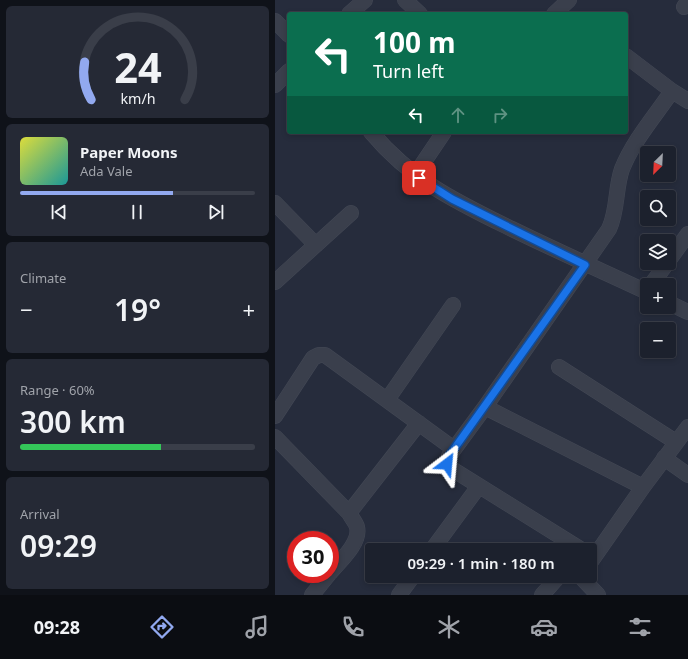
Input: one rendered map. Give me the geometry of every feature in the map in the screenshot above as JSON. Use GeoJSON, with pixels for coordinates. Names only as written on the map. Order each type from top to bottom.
{"type":"FeatureCollection","features":[{"type":"Feature","properties":{"kind":"street"},"geometry":{"type":"LineString","coordinates":[[351,12],[365,0]]}},
{"type":"Feature","properties":{"kind":"street"},"geometry":{"type":"LineString","coordinates":[[405,0],[417,12]]}},
{"type":"Feature","properties":{"kind":"street"},"geometry":{"type":"LineString","coordinates":[[275,21],[287,33]]}},
{"type":"Feature","properties":{"kind":"street"},"geometry":{"type":"LineString","coordinates":[[628,58],[672,91],[688,101]]}},
{"type":"Feature","properties":{"kind":"street"},"geometry":{"type":"LineString","coordinates":[[275,85],[287,73]]}},
{"type":"Feature","properties":{"kind":"street"},"geometry":{"type":"LineString","coordinates":[[569,543],[452,469],[447,464],[454,449],[585,265],[613,220],[618,185],[629,154],[672,91]]}},
{"type":"Feature","properties":{"kind":"street"},"geometry":{"type":"LineString","coordinates":[[373,134],[394,158],[415,175],[452,199],[585,265],[640,287]]}},
{"type":"Feature","properties":{"kind":"street"},"geometry":{"type":"LineString","coordinates":[[415,175],[443,134]]}},
{"type":"Feature","properties":{"kind":"street"},"geometry":{"type":"LineString","coordinates":[[275,203],[316,245]]}},
{"type":"Feature","properties":{"kind":"street"},"geometry":{"type":"LineString","coordinates":[[275,282],[351,213]]}},
{"type":"Feature","properties":{"kind":"street"},"geometry":{"type":"LineString","coordinates":[[676,250],[688,234]]}},
{"type":"Feature","properties":{"kind":"street"},"geometry":{"type":"LineString","coordinates":[[387,400],[453,305]]}},
{"type":"Feature","properties":{"kind":"street"},"geometry":{"type":"LineString","coordinates":[[676,306],[688,312]]}},
{"type":"Feature","properties":{"kind":"street"},"geometry":{"type":"LineString","coordinates":[[275,416],[313,358],[319,354],[325,355],[454,449]]}},
{"type":"Feature","properties":{"kind":"street"},"geometry":{"type":"LineString","coordinates":[[559,367],[676,442]]}},
{"type":"Feature","properties":{"kind":"street"},"geometry":{"type":"LineString","coordinates":[[485,407],[643,487]]}},
{"type":"Feature","properties":{"kind":"street"},"geometry":{"type":"LineString","coordinates":[[349,513],[419,423]]}},
{"type":"Feature","properties":{"kind":"street"},"geometry":{"type":"LineString","coordinates":[[597,546],[688,427]]}},
{"type":"Feature","properties":{"kind":"street"},"geometry":{"type":"LineString","coordinates":[[275,437],[349,513],[357,527],[356,538],[351,547],[339,561]]}},
{"type":"Feature","properties":{"kind":"street"},"geometry":{"type":"LineString","coordinates":[[664,458],[688,475]]}},
{"type":"Feature","properties":{"kind":"street"},"geometry":{"type":"LineString","coordinates":[[437,543],[479,486]]}},
{"type":"Feature","properties":{"kind":"street"},"geometry":{"type":"LineString","coordinates":[[311,595],[321,583]]}},
{"type":"Feature","properties":{"kind":"street"},"geometry":{"type":"LineString","coordinates":[[399,595],[408,583]]}},
{"type":"Feature","properties":{"kind":"street"},"geometry":{"type":"LineString","coordinates":[[542,595],[553,583]]}},
{"type":"Feature","properties":{"kind":"street"},"geometry":{"type":"LineString","coordinates":[[587,583],[598,595]]}},
{"type":"Feature","properties":{"kind":"route"},"geometry":{"type":"LineString","coordinates":[[419,178],[452,199],[585,265],[449,456],[447,464]]}}]}
